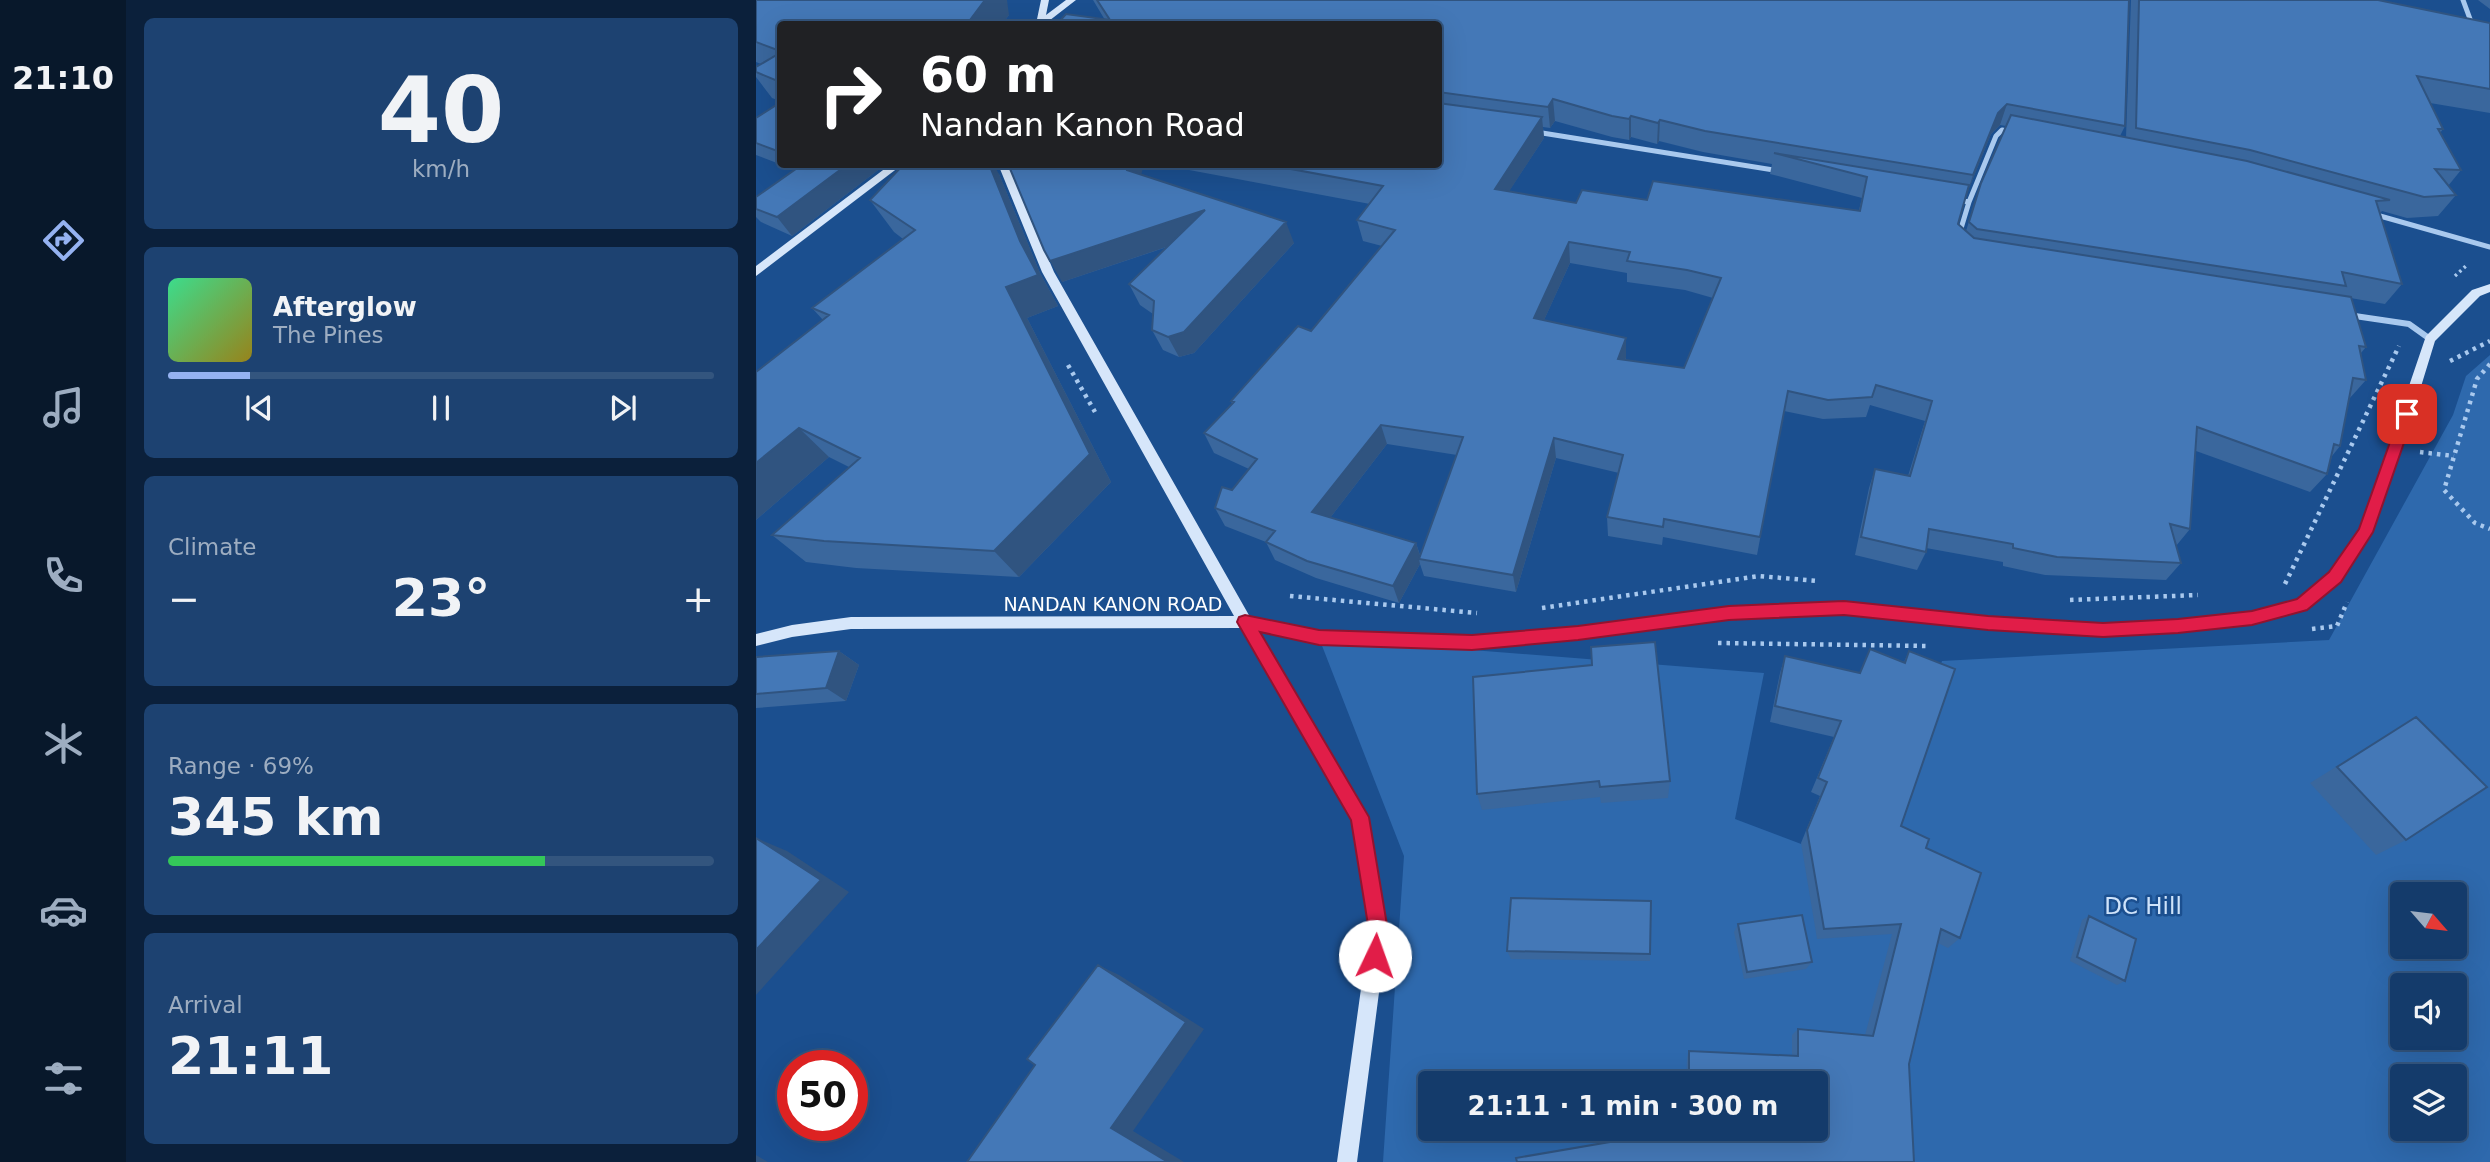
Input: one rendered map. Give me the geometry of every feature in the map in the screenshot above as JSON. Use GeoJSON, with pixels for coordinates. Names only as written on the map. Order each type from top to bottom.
{"type":"FeatureCollection","features":[{"type":"Feature","properties":{"kind":"main road"},"geometry":{"type":"LineString","coordinates":[[1041,21],[1045,0]]}},
{"type":"Feature","properties":{"kind":"main road"},"geometry":{"type":"LineString","coordinates":[[1044,21],[1072,0]]}},
{"type":"Feature","properties":{"kind":"main road"},"geometry":{"type":"LineString","coordinates":[[756,272],[893,168]]}},
{"type":"Feature","properties":{"kind":"main road"},"geometry":{"type":"LineString","coordinates":[[1005,168],[1048,272],[1245,622],[1360,817],[1378,931],[1348,1162]]}},
{"type":"Feature","properties":{"kind":"main road","name":"NANDAN KANON ROAD"},"geometry":{"type":"LineString","coordinates":[[756,640],[792,631],[851,623],[1245,622],[1319,638],[1472,642],[1578,633],[1729,613],[1844,608],[1988,623],[2103,630],[2252,618],[2302,605],[2335,577],[2366,532],[2398,445],[2430,338],[2476,293],[2490,288]]}},
{"type":"Feature","properties":{"kind":"street"},"geometry":{"type":"LineString","coordinates":[[2463,0],[2475,31]]}},
{"type":"Feature","properties":{"kind":"street"},"geometry":{"type":"LineString","coordinates":[[1956,244],[1969,202],[1996,136],[2001,130],[2016,132]]}},
{"type":"Feature","properties":{"kind":"street"},"geometry":{"type":"LineString","coordinates":[[1535,131],[1792,173]]}},
{"type":"Feature","properties":{"kind":"street"},"geometry":{"type":"LineString","coordinates":[[1955,200],[1969,202]]}},
{"type":"Feature","properties":{"kind":"street"},"geometry":{"type":"LineString","coordinates":[[2370,213],[2490,247]]}},
{"type":"Feature","properties":{"kind":"street"},"geometry":{"type":"LineString","coordinates":[[2340,313],[2409,324],[2430,338]]}},
{"type":"Feature","properties":{"kind":"path"},"geometry":{"type":"LineString","coordinates":[[2448,284],[2466,264],[2478,262]]}},
{"type":"Feature","properties":{"kind":"path"},"geometry":{"type":"LineString","coordinates":[[2281,592],[2409,324]]}},
{"type":"Feature","properties":{"kind":"path"},"geometry":{"type":"LineString","coordinates":[[2490,364],[2477,379],[2444,490],[2475,523],[2490,529]]}},
{"type":"Feature","properties":{"kind":"path"},"geometry":{"type":"LineString","coordinates":[[2408,451],[2454,456]]}},
{"type":"Feature","properties":{"kind":"path"},"geometry":{"type":"LineString","coordinates":[[1532,609],[1759,576],[1826,582]]}},
{"type":"Feature","properties":{"kind":"path"},"geometry":{"type":"LineString","coordinates":[[2067,600],[2201,595]]}},
{"type":"Feature","properties":{"kind":"path"},"geometry":{"type":"LineString","coordinates":[[1290,596],[1479,613]]}},
{"type":"Feature","properties":{"kind":"green space","name":"DC Hill"},"geometry":{"type":"Polygon","coordinates":[[[2490,355],[2490,1162],[1383,1162],[1404,856],[1319,638],[1764,673],[1735,819],[1870,870],[1942,661],[2329,640],[2453,415],[2466,376],[2490,355]]]}},
{"type":"Feature","properties":{"kind":"building"},"geometry":{"type":"Polygon","coordinates":[[[756,0],[985,0],[969,21],[777,21],[777,50],[756,42],[756,0]]]}},
{"type":"Feature","properties":{"kind":"building"},"geometry":{"type":"Polygon","coordinates":[[[1097,0],[2129,0],[2125,126],[2007,104],[1998,113],[1973,175],[1705,131],[1660,120],[1658,123],[1631,116],[1629,119],[1612,116],[1553,99],[1548,107],[1442,93],[1442,21],[1060,21],[1066,14],[1110,20],[1097,0]]]}},
{"type":"Feature","properties":{"kind":"building"},"geometry":{"type":"Polygon","coordinates":[[[2139,0],[2378,0],[2490,23],[2490,89],[2417,76],[2443,129],[2438,129],[2461,170],[2435,169],[2456,195],[2424,197],[2250,150],[2136,128],[2139,0]]]}},
{"type":"Feature","properties":{"kind":"building"},"geometry":{"type":"Polygon","coordinates":[[[777,55],[777,81],[756,72],[756,67],[777,55]]]}},
{"type":"Feature","properties":{"kind":"building"},"geometry":{"type":"Polygon","coordinates":[[[1442,104],[1542,117],[1495,189],[1576,203],[1582,190],[1647,200],[1653,181],[1860,211],[1867,177],[1774,153],[1969,185],[1958,224],[1974,238],[2351,297],[2366,347],[2359,346],[2366,380],[2353,378],[2340,446],[2334,444],[2327,474],[2197,427],[2190,529],[2170,524],[2181,563],[2057,557],[2013,548],[2013,544],[1929,529],[1926,552],[1861,537],[1875,469],[1910,476],[1932,401],[1876,385],[1872,397],[1828,400],[1788,391],[1760,537],[1664,519],[1663,527],[1607,517],[1623,455],[1554,438],[1513,575],[1419,559],[1463,437],[1381,425],[1312,512],[1416,543],[1393,586],[1307,561],[1266,542],[1275,531],[1215,508],[1222,487],[1232,490],[1257,459],[1204,433],[1298,326],[1311,331],[1395,230],[1357,220],[1383,186],[1286,168],[1442,168],[1442,104]],[[1569,242],[1534,318],[1626,338],[1618,359],[1684,368],[1721,278],[1627,261],[1630,252],[1569,242]]]}},
{"type":"Feature","properties":{"kind":"building"},"geometry":{"type":"Polygon","coordinates":[[[777,105],[777,151],[756,143],[756,118],[777,105]]]}},
{"type":"Feature","properties":{"kind":"building"},"geometry":{"type":"Polygon","coordinates":[[[2011,115],[2247,161],[2390,200],[2376,201],[2402,284],[2342,272],[2346,286],[1977,229],[1969,222],[1981,183],[2011,115]]]}},
{"type":"Feature","properties":{"kind":"building"},"geometry":{"type":"Polygon","coordinates":[[[797,168],[843,168],[777,217],[756,209],[756,197],[797,168]]]}},
{"type":"Feature","properties":{"kind":"building"},"geometry":{"type":"Polygon","coordinates":[[[900,168],[991,168],[1020,241],[1038,275],[1006,287],[1090,454],[994,551],[824,541],[772,535],[860,458],[799,428],[756,463],[756,372],[829,315],[812,308],[915,230],[870,200],[900,168]]]}},
{"type":"Feature","properties":{"kind":"building"},"geometry":{"type":"Polygon","coordinates":[[[1010,168],[1127,168],[1286,222],[1184,332],[1168,337],[1152,330],[1154,301],[1129,284],[1205,210],[1050,261],[1010,168]]]}},
{"type":"Feature","properties":{"kind":"building"},"geometry":{"type":"Polygon","coordinates":[[[1655,642],[1670,781],[1600,787],[1599,781],[1477,794],[1473,677],[1592,665],[1591,647],[1655,642]]]}},
{"type":"Feature","properties":{"kind":"building"},"geometry":{"type":"Polygon","coordinates":[[[1870,649],[1905,663],[1909,651],[1955,669],[1901,826],[1929,839],[1926,848],[1981,873],[1960,938],[1941,929],[1909,1064],[1914,1162],[1517,1162],[1516,1158],[1616,1141],[1828,1141],[1828,1071],[1689,1071],[1689,1051],[1798,1056],[1798,1029],[1873,1036],[1901,924],[1824,929],[1807,830],[1827,782],[1818,778],[1841,721],[1775,706],[1785,656],[1860,673],[1870,649]]]}},
{"type":"Feature","properties":{"kind":"building"},"geometry":{"type":"Polygon","coordinates":[[[839,651],[826,688],[756,694],[756,657],[839,651]]]}},
{"type":"Feature","properties":{"kind":"building"},"geometry":{"type":"Polygon","coordinates":[[[2416,717],[2487,787],[2406,840],[2337,767],[2416,717]]]}},
{"type":"Feature","properties":{"kind":"building"},"geometry":{"type":"Polygon","coordinates":[[[756,838],[821,880],[756,950],[756,838]]]}},
{"type":"Feature","properties":{"kind":"building"},"geometry":{"type":"Polygon","coordinates":[[[1511,898],[1651,901],[1650,954],[1507,951],[1511,898]]]}},
{"type":"Feature","properties":{"kind":"building"},"geometry":{"type":"Polygon","coordinates":[[[1802,915],[1812,962],[1747,972],[1738,924],[1802,915]]]}},
{"type":"Feature","properties":{"kind":"building"},"geometry":{"type":"Polygon","coordinates":[[[2089,916],[2136,939],[2125,981],[2077,957],[2089,916]]]}},
{"type":"Feature","properties":{"kind":"building"},"geometry":{"type":"Polygon","coordinates":[[[1098,965],[1186,1022],[1111,1128],[1168,1162],[967,1162],[1035,1065],[1027,1059],[1098,965]]]}},
{"type":"Feature","properties":{"kind":"route"},"geometry":{"type":"LineString","coordinates":[[1375,956],[1378,931],[1360,817],[1245,622],[1319,638],[1472,642],[1578,633],[1729,613],[1844,608],[1988,623],[2103,630],[2252,618],[2302,605],[2335,577],[2366,532],[2407,414]]}}]}
